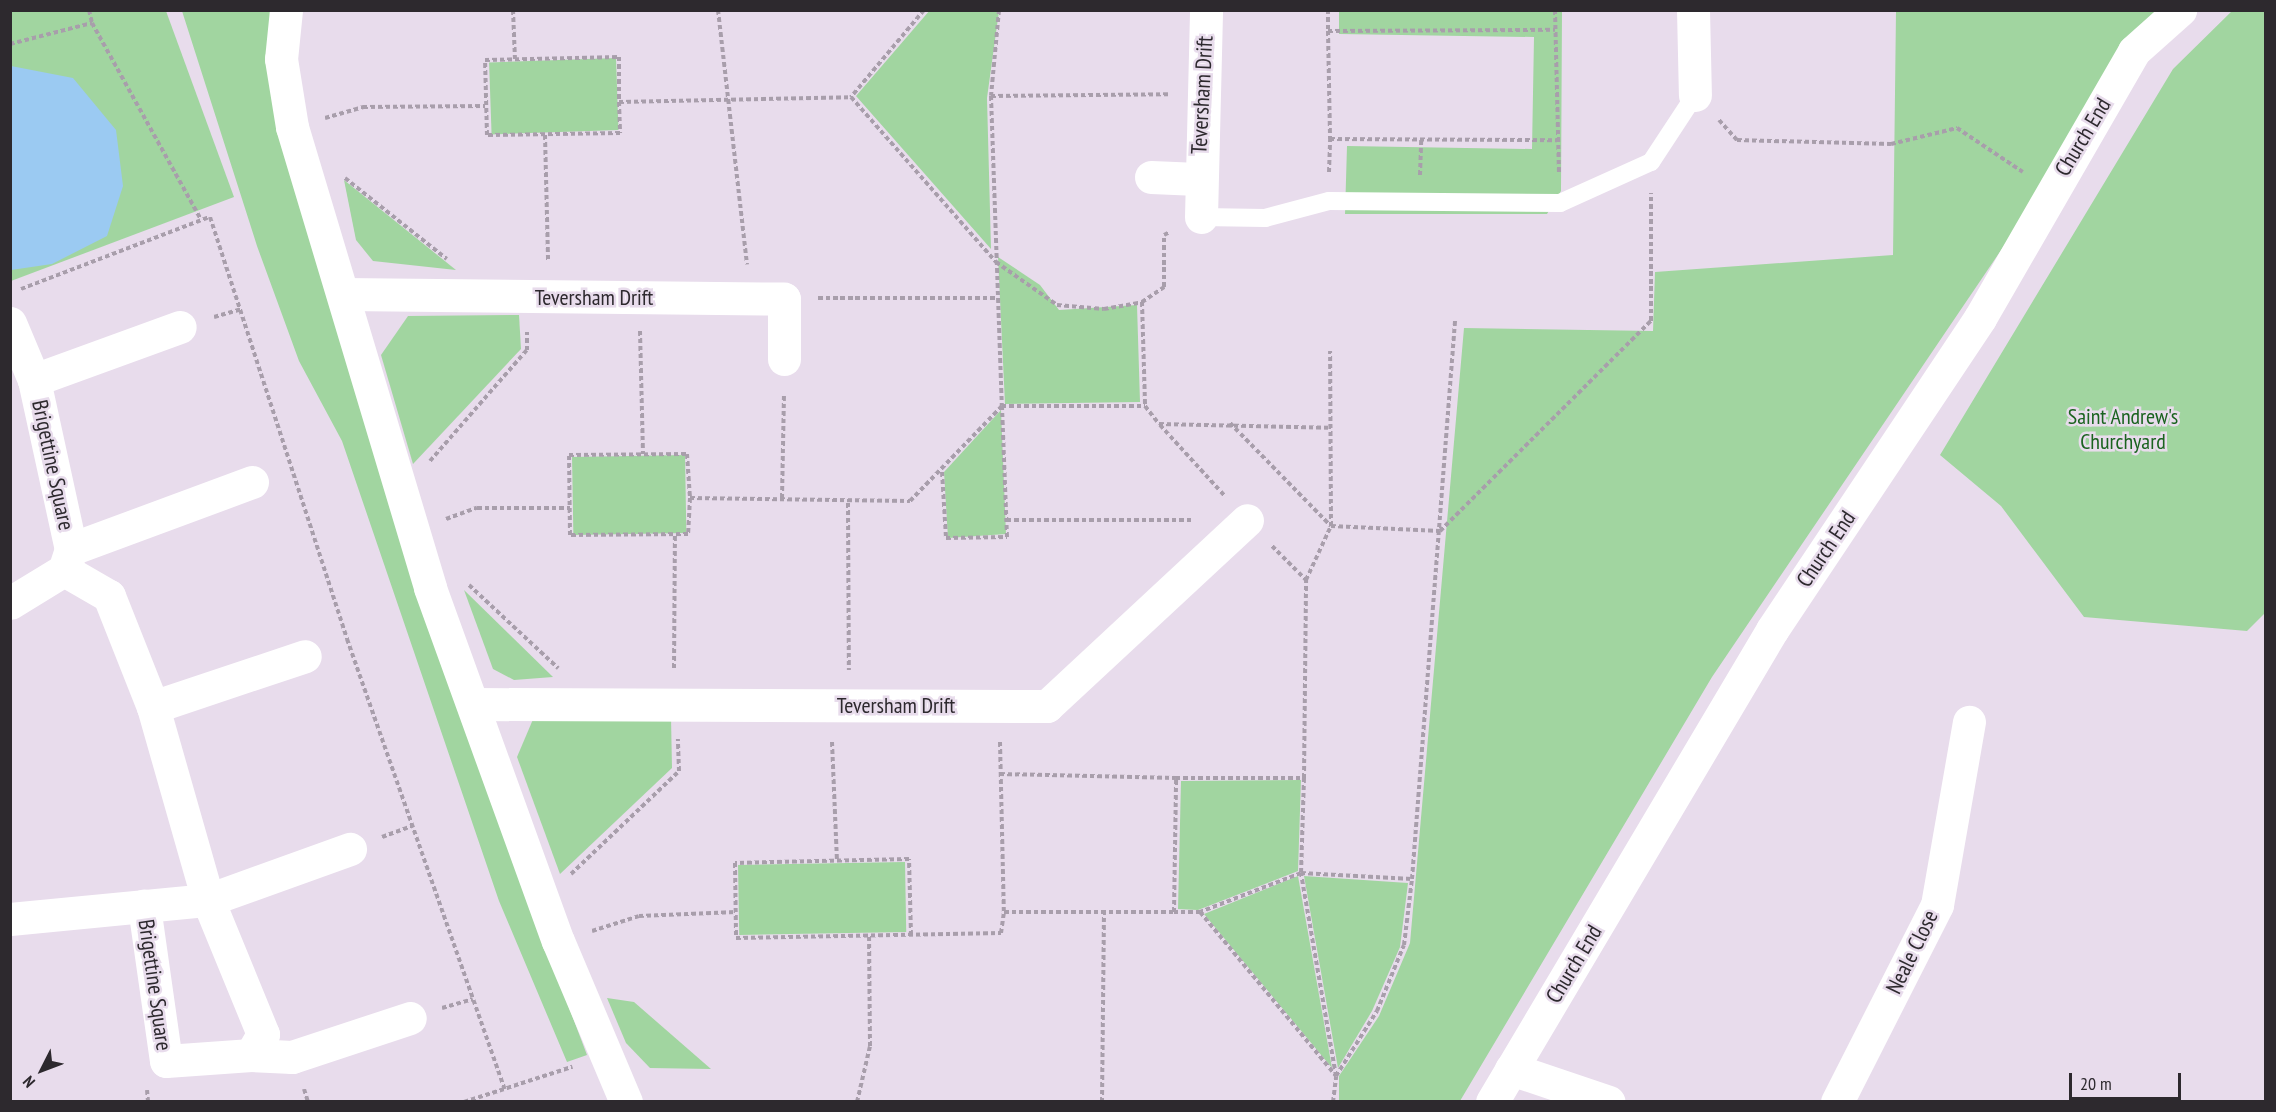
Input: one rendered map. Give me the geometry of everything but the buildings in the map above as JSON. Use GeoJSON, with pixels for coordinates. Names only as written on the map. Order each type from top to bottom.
{"type":"FeatureCollection","features":[{"type":"Feature","properties":{"kind":"street"},"geometry":{"type":"LineString","coordinates":[[286,10],[281,59],[292,127],[430,588],[558,941],[626,1101]]}},
{"type":"Feature","properties":{"kind":"street","name":"Teversham Drift"},"geometry":{"type":"LineString","coordinates":[[1201,217],[1198,180],[1204,94],[1206,10]]}},
{"type":"Feature","properties":{"kind":"street"},"geometry":{"type":"LineString","coordinates":[[1693,10],[1695,95]]}},
{"type":"Feature","properties":{"kind":"street","name":"Church End"},"geometry":{"type":"LineString","coordinates":[[1492,1101],[1772,630],[1980,318],[2134,51],[2180,10]]}},
{"type":"Feature","properties":{"kind":"street","name":"Teversham Drift"},"geometry":{"type":"LineString","coordinates":[[1151,177],[1198,180]]}},
{"type":"Feature","properties":{"kind":"street","name":"Teversham Drift"},"geometry":{"type":"LineString","coordinates":[[343,294],[468,298],[784,298]]}},
{"type":"Feature","properties":{"kind":"street"},"geometry":{"type":"LineString","coordinates":[[784,298],[784,359]]}},
{"type":"Feature","properties":{"kind":"street","name":"Brigettine Square"},"geometry":{"type":"LineString","coordinates":[[10,323],[34,380],[68,559]]}},
{"type":"Feature","properties":{"kind":"street","name":"Brigettine Square"},"geometry":{"type":"LineString","coordinates":[[34,380],[180,327]]}},
{"type":"Feature","properties":{"kind":"street","name":"Brigettine Square"},"geometry":{"type":"LineString","coordinates":[[10,603],[68,559],[252,482]]}},
{"type":"Feature","properties":{"kind":"street","name":"Teversham Drift"},"geometry":{"type":"LineString","coordinates":[[473,704],[1047,706],[1247,520]]}},
{"type":"Feature","properties":{"kind":"street"},"geometry":{"type":"LineString","coordinates":[[68,559],[110,596],[153,707],[208,900],[263,1034],[251,1055],[292,1057],[410,1018]]}},
{"type":"Feature","properties":{"kind":"street"},"geometry":{"type":"LineString","coordinates":[[153,707],[305,656]]}},
{"type":"Feature","properties":{"kind":"street","name":"Neale Close"},"geometry":{"type":"LineString","coordinates":[[1838,1101],[1937,905],[1969,722]]}},
{"type":"Feature","properties":{"kind":"street","name":"Brigettine Square"},"geometry":{"type":"LineString","coordinates":[[10,919],[208,900],[350,849]]}},
{"type":"Feature","properties":{"kind":"street","name":"Brigettine Square"},"geometry":{"type":"LineString","coordinates":[[144,906],[166,1061],[251,1055]]}},
{"type":"Feature","properties":{"kind":"street"},"geometry":{"type":"LineString","coordinates":[[1511,1069],[1609,1101]]}},
{"type":"Feature","properties":{"kind":"lane"},"geometry":{"type":"LineString","coordinates":[[1201,217],[1265,218],[1329,201],[1560,203],[1651,162],[1695,95]]}},
{"type":"Feature","properties":{"kind":"path"},"geometry":{"type":"LineString","coordinates":[[89,10],[92,23],[201,220]]}},
{"type":"Feature","properties":{"kind":"path"},"geometry":{"type":"LineString","coordinates":[[513,10],[515,59]]}},
{"type":"Feature","properties":{"kind":"path"},"geometry":{"type":"LineString","coordinates":[[718,10],[732,99],[750,298]]}},
{"type":"Feature","properties":{"kind":"path"},"geometry":{"type":"LineString","coordinates":[[619,102],[852,97],[924,10]]}},
{"type":"Feature","properties":{"kind":"path"},"geometry":{"type":"LineString","coordinates":[[942,472],[946,538],[1007,537],[991,96],[999,10]]}},
{"type":"Feature","properties":{"kind":"path"},"geometry":{"type":"LineString","coordinates":[[1328,10],[1329,201]]}},
{"type":"Feature","properties":{"kind":"path"},"geometry":{"type":"LineString","coordinates":[[1555,10],[1560,203]]}},
{"type":"Feature","properties":{"kind":"path"},"geometry":{"type":"LineString","coordinates":[[10,44],[92,23]]}},
{"type":"Feature","properties":{"kind":"path"},"geometry":{"type":"LineString","coordinates":[[1328,31],[1555,30]]}},
{"type":"Feature","properties":{"kind":"path"},"geometry":{"type":"LineString","coordinates":[[619,57],[619,102],[620,133],[487,135],[485,60],[619,57]]}},
{"type":"Feature","properties":{"kind":"path"},"geometry":{"type":"LineString","coordinates":[[991,96],[1204,94]]}},
{"type":"Feature","properties":{"kind":"path"},"geometry":{"type":"LineString","coordinates":[[1695,95],[1737,140],[1891,144],[1958,128],[2052,190]]}},
{"type":"Feature","properties":{"kind":"path"},"geometry":{"type":"LineString","coordinates":[[852,97],[996,261],[1057,305],[1104,309],[1142,302],[1164,287],[1164,235],[1201,217]]}},
{"type":"Feature","properties":{"kind":"path"},"geometry":{"type":"LineString","coordinates":[[292,127],[363,107],[485,105]]}},
{"type":"Feature","properties":{"kind":"path"},"geometry":{"type":"LineString","coordinates":[[397,478],[420,472],[527,350],[538,298],[545,135]]}},
{"type":"Feature","properties":{"kind":"path"},"geometry":{"type":"LineString","coordinates":[[1330,139],[1557,140]]}},
{"type":"Feature","properties":{"kind":"path"},"geometry":{"type":"LineString","coordinates":[[1230,422],[1331,526],[1440,531],[1651,321],[1651,162]]}},
{"type":"Feature","properties":{"kind":"path"},"geometry":{"type":"LineString","coordinates":[[305,172],[349,179],[460,270],[468,298]]}},
{"type":"Feature","properties":{"kind":"path"},"geometry":{"type":"LineString","coordinates":[[15,291],[210,217],[347,639],[505,1089]]}},
{"type":"Feature","properties":{"kind":"path"},"geometry":{"type":"LineString","coordinates":[[643,454],[640,328],[652,298]]}},
{"type":"Feature","properties":{"kind":"path"},"geometry":{"type":"LineString","coordinates":[[784,298],[998,298]]}},
{"type":"Feature","properties":{"kind":"path"},"geometry":{"type":"LineString","coordinates":[[1142,302],[1145,406],[1160,424],[1230,422],[1329,428]]}},
{"type":"Feature","properties":{"kind":"path"},"geometry":{"type":"LineString","coordinates":[[1336,1076],[1377,1011],[1404,945],[1412,879],[1455,321]]}},
{"type":"Feature","properties":{"kind":"path"},"geometry":{"type":"LineString","coordinates":[[1330,351],[1331,526]]}},
{"type":"Feature","properties":{"kind":"path"},"geometry":{"type":"LineString","coordinates":[[782,498],[784,359]]}},
{"type":"Feature","properties":{"kind":"path"},"geometry":{"type":"LineString","coordinates":[[690,498],[782,498],[848,503],[910,501],[942,472],[1002,406],[1145,406]]}},
{"type":"Feature","properties":{"kind":"path"},"geometry":{"type":"LineString","coordinates":[[687,454],[690,498],[688,534],[570,535],[569,455],[687,454]]}},
{"type":"Feature","properties":{"kind":"path"},"geometry":{"type":"LineString","coordinates":[[837,860],[837,705],[848,503]]}},
{"type":"Feature","properties":{"kind":"path"},"geometry":{"type":"LineString","coordinates":[[413,531],[477,508],[570,508]]}},
{"type":"Feature","properties":{"kind":"path"},"geometry":{"type":"LineString","coordinates":[[1007,520],[1247,520]]}},
{"type":"Feature","properties":{"kind":"path"},"geometry":{"type":"LineString","coordinates":[[540,891],[564,881],[679,771],[671,705],[676,662],[675,534]]}},
{"type":"Feature","properties":{"kind":"path"},"geometry":{"type":"LineString","coordinates":[[430,588],[463,579],[564,674],[572,705]]}},
{"type":"Feature","properties":{"kind":"path"},"geometry":{"type":"LineString","coordinates":[[1306,580],[1305,778],[1301,873],[1336,1076],[1333,1101]]}},
{"type":"Feature","properties":{"kind":"path"},"geometry":{"type":"LineString","coordinates":[[911,935],[909,859],[735,863],[736,938],[870,936],[1001,933],[1004,912],[1000,706]]}},
{"type":"Feature","properties":{"kind":"path"},"geometry":{"type":"LineString","coordinates":[[1000,774],[1305,778]]}},
{"type":"Feature","properties":{"kind":"path"},"geometry":{"type":"LineString","coordinates":[[1174,912],[1176,778]]}},
{"type":"Feature","properties":{"kind":"path"},"geometry":{"type":"LineString","coordinates":[[1004,912],[1200,912],[1301,873],[1412,879]]}},
{"type":"Feature","properties":{"kind":"path"},"geometry":{"type":"LineString","coordinates":[[558,941],[639,916],[736,912]]}},
{"type":"Feature","properties":{"kind":"path"},"geometry":{"type":"LineString","coordinates":[[1102,1101],[1104,912]]}},
{"type":"Feature","properties":{"kind":"path"},"geometry":{"type":"LineString","coordinates":[[1200,912],[1336,1076]]}},
{"type":"Feature","properties":{"kind":"path"},"geometry":{"type":"LineString","coordinates":[[857,1101],[870,1046],[870,936]]}},
{"type":"Feature","properties":{"kind":"path"},"geometry":{"type":"LineString","coordinates":[[464,1101],[607,1056]]}},
{"type":"Feature","properties":{"kind":"green space"},"geometry":{"type":"Polygon","coordinates":[[[930,10],[999,11],[987,98],[991,249],[856,96],[930,10]]]}},
{"type":"Feature","properties":{"kind":"green space","name":"Saint Andrew's Churchyard"},"geometry":{"type":"Polygon","coordinates":[[[2233,10],[2265,11],[2264,614],[2247,631],[2084,617],[2001,506],[1940,455],[2173,69],[2233,10]]]}},
{"type":"Feature","properties":{"kind":"green space"},"geometry":{"type":"Polygon","coordinates":[[[11,11],[166,11],[234,197],[11,281],[11,11]]]}},
{"type":"Feature","properties":{"kind":"green space"},"geometry":{"type":"Polygon","coordinates":[[[182,11],[272,11],[526,894],[587,1055],[567,1062],[499,901],[342,441],[299,361],[257,246],[182,11]]]}},
{"type":"Feature","properties":{"kind":"green space"},"geometry":{"type":"Polygon","coordinates":[[[1339,11],[1562,11],[1561,191],[1547,214],[1345,214],[1347,146],[1532,149],[1534,37],[1339,34],[1339,11]]]}},
{"type":"Feature","properties":{"kind":"green space"},"geometry":{"type":"Polygon","coordinates":[[[1896,11],[2163,11],[1712,677],[1460,1101],[1339,1101],[1339,1076],[1379,1016],[1410,943],[1464,328],[1653,331],[1655,272],[1893,255],[1896,11]]]}},
{"type":"Feature","properties":{"kind":"green space"},"geometry":{"type":"Polygon","coordinates":[[[616,58],[619,130],[492,134],[489,62],[616,58]]]}},
{"type":"Feature","properties":{"kind":"green space"},"geometry":{"type":"Polygon","coordinates":[[[344,180],[456,270],[373,261],[356,240],[344,180]]]}},
{"type":"Feature","properties":{"kind":"green space"},"geometry":{"type":"Polygon","coordinates":[[[998,257],[1040,285],[1059,310],[1137,305],[1140,402],[1005,404],[998,257]]]}},
{"type":"Feature","properties":{"kind":"green space"},"geometry":{"type":"Polygon","coordinates":[[[519,315],[521,349],[413,464],[381,355],[408,316],[519,315]]]}},
{"type":"Feature","properties":{"kind":"green space"},"geometry":{"type":"Polygon","coordinates":[[[1001,410],[1006,534],[948,538],[944,472],[1001,410]]]}},
{"type":"Feature","properties":{"kind":"green space"},"geometry":{"type":"Polygon","coordinates":[[[685,455],[686,533],[573,535],[572,457],[685,455]]]}},
{"type":"Feature","properties":{"kind":"green space"},"geometry":{"type":"Polygon","coordinates":[[[464,590],[553,677],[514,680],[493,669],[464,590]]]}},
{"type":"Feature","properties":{"kind":"green space"},"geometry":{"type":"Polygon","coordinates":[[[534,717],[671,717],[672,768],[560,874],[517,757],[534,717]]]}},
{"type":"Feature","properties":{"kind":"green space"},"geometry":{"type":"Polygon","coordinates":[[[1301,780],[1298,871],[1198,910],[1178,909],[1181,781],[1301,780]]]}},
{"type":"Feature","properties":{"kind":"green space"},"geometry":{"type":"Polygon","coordinates":[[[905,862],[906,932],[739,935],[738,865],[905,862]]]}},
{"type":"Feature","properties":{"kind":"green space"},"geometry":{"type":"Polygon","coordinates":[[[1298,876],[1332,1068],[1204,914],[1298,876]]]}},
{"type":"Feature","properties":{"kind":"green space"},"geometry":{"type":"Polygon","coordinates":[[[1304,876],[1408,883],[1400,947],[1372,1011],[1338,1068],[1304,876]]]}},
{"type":"Feature","properties":{"kind":"green space"},"geometry":{"type":"Polygon","coordinates":[[[607,998],[634,1002],[711,1069],[650,1068],[626,1043],[607,998]]]}},
{"type":"Feature","properties":{"kind":"water"},"geometry":{"type":"Polygon","coordinates":[[[11,66],[73,78],[116,130],[123,186],[107,236],[52,264],[11,270],[11,66]]]}}]}
